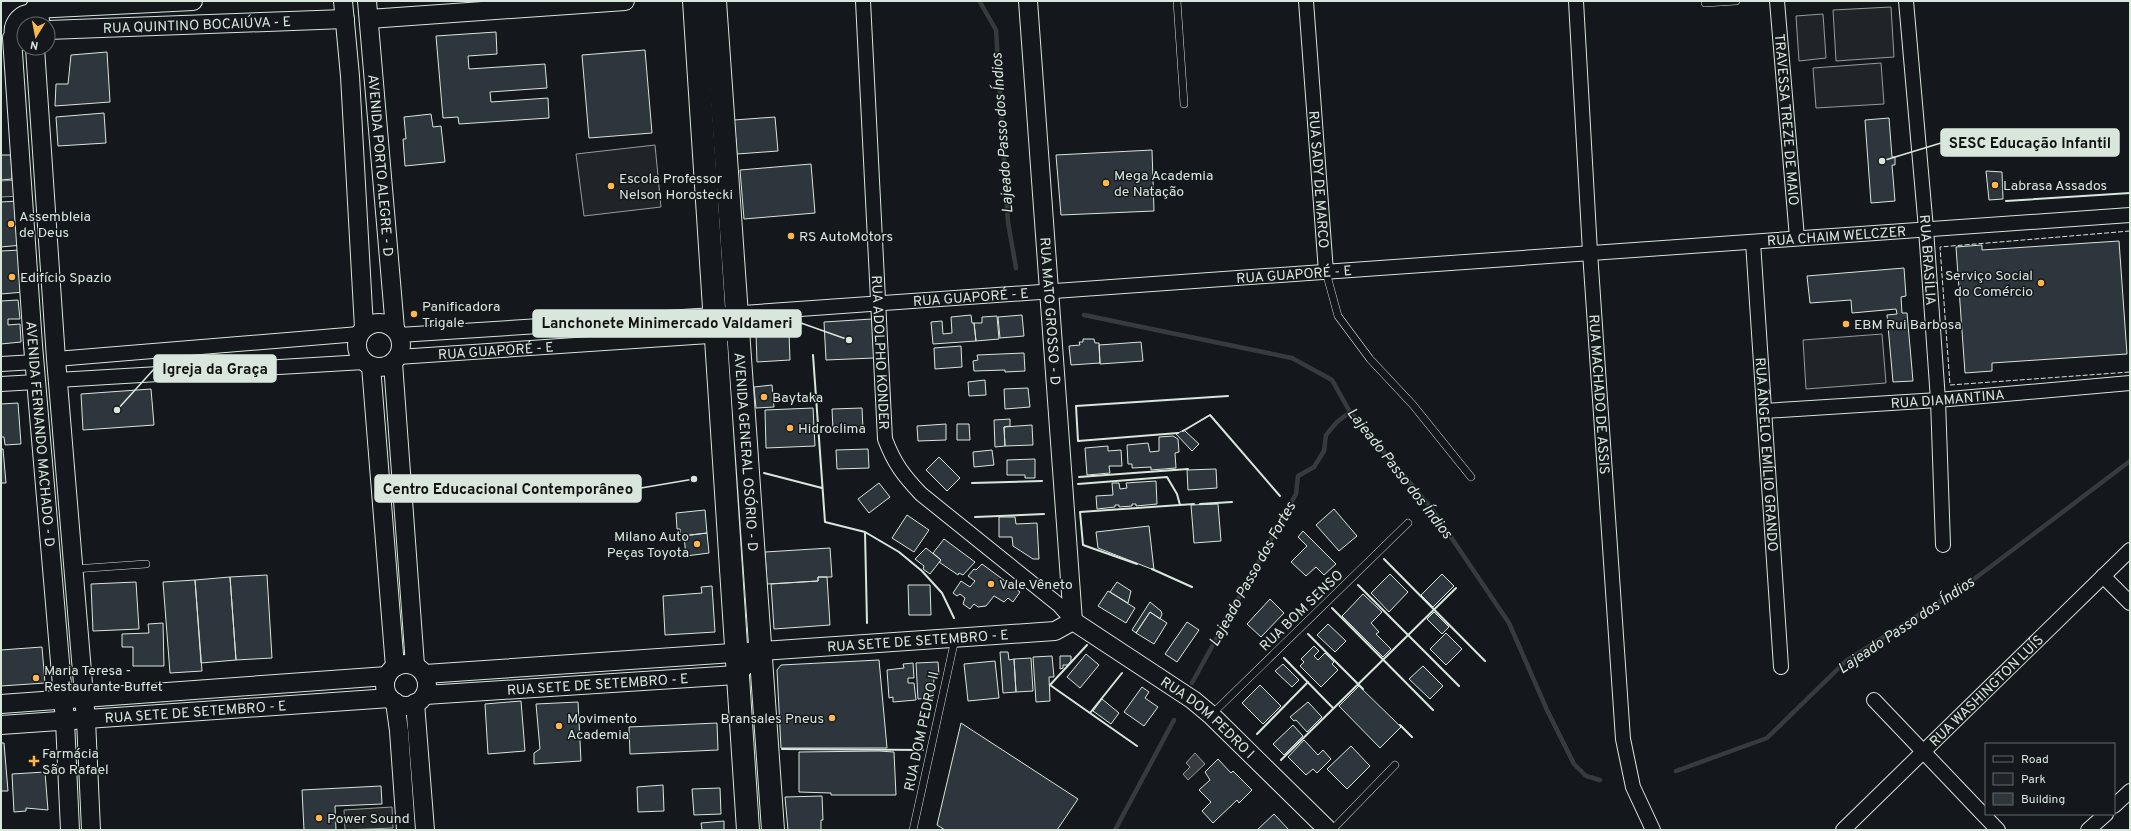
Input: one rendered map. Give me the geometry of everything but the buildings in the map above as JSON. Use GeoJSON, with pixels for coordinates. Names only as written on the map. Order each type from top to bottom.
{"type":"FeatureCollection","features":[{"type":"Feature","properties":{"kind":"main road","name":"AVENIDA GENERAL OSÓRIO - D"},"geometry":{"type":"LineString","coordinates":[[694,1],[736,674],[748,830]]}},
{"type":"Feature","properties":{"kind":"main road","name":"AVENIDA GENERAL OSÓRIO - D"},"geometry":{"type":"LineString","coordinates":[[715,1],[773,830]]}},
{"type":"Feature","properties":{"kind":"street","name":"RUA QUINTINO BOCAIÚVA - E"},"geometry":{"type":"LineString","coordinates":[[8,9],[18,5],[34,10],[193,1]]}},
{"type":"Feature","properties":{"kind":"street","name":"AVENIDA PORTO ALEGRE - D"},"geometry":{"type":"LineString","coordinates":[[343,1],[362,331]]}},
{"type":"Feature","properties":{"kind":"street","name":"AVENIDA PORTO ALEGRE - D"},"geometry":{"type":"LineString","coordinates":[[367,1],[397,332]]}},
{"type":"Feature","properties":{"kind":"street"},"geometry":{"type":"LineString","coordinates":[[369,19],[572,3],[625,1]]}},
{"type":"Feature","properties":{"kind":"street","name":"RUA ADOLPHO KONDER"},"geometry":{"type":"LineString","coordinates":[[863,1],[885,439],[893,461],[902,474],[921,494],[1059,605],[1073,621]]}},
{"type":"Feature","properties":{"kind":"street","name":"RUA MATO GROSSO - D"},"geometry":{"type":"LineString","coordinates":[[1028,1],[1073,621]]}},
{"type":"Feature","properties":{"kind":"street","name":"RUA SADY DE MARCO"},"geometry":{"type":"LineString","coordinates":[[1306,1],[1326,272]]}},
{"type":"Feature","properties":{"kind":"street","name":"RUA MACHADO DE ASSIS"},"geometry":{"type":"LineString","coordinates":[[1576,1],[1590,252],[1623,739],[1633,787],[1653,830]]}},
{"type":"Feature","properties":{"kind":"street","name":"TRAVESSA TREZE DE MAIO"},"geometry":{"type":"LineString","coordinates":[[1777,1],[1797,238]]}},
{"type":"Feature","properties":{"kind":"street","name":"RUA BRASÍLIA"},"geometry":{"type":"LineString","coordinates":[[1906,1],[1926,229],[1938,400],[1943,545]]}},
{"type":"Feature","properties":{"kind":"street","name":"AVENIDA FERNANDO MACHADO - D"},"geometry":{"type":"LineString","coordinates":[[8,9],[4,24],[11,37],[34,362],[66,721],[70,830]]}},
{"type":"Feature","properties":{"kind":"street","name":"RUA QUINTINO BOCAIÚVA - E"},"geometry":{"type":"LineString","coordinates":[[56,30],[345,19]]}},
{"type":"Feature","properties":{"kind":"street","name":"AVENIDA FERNANDO MACHADO - D"},"geometry":{"type":"LineString","coordinates":[[36,56],[57,380],[86,720],[92,830]]}},
{"type":"Feature","properties":{"kind":"street","name":"RUA CHAIM WELCZER"},"geometry":{"type":"LineString","coordinates":[[1590,252],[2130,215]]}},
{"type":"Feature","properties":{"kind":"street","name":"RUA ÂNGELO EMÍLIO GRANDO"},"geometry":{"type":"LineString","coordinates":[[1753,242],[1781,667]]}},
{"type":"Feature","properties":{"kind":"street","name":"RUA GUAPORÉ - E"},"geometry":{"type":"LineString","coordinates":[[395,360],[737,323],[878,304],[1590,252]]}},
{"type":"Feature","properties":{"kind":"street"},"geometry":{"type":"LineString","coordinates":[[56,359],[362,331],[376,323],[383,323],[397,332],[401,343],[395,360],[420,670],[427,681],[420,699],[425,830]]}},
{"type":"Feature","properties":{"kind":"street","name":"RUA GUAPORÉ - E"},"geometry":{"type":"LineString","coordinates":[[397,332],[715,325],[737,323]]}},
{"type":"Feature","properties":{"kind":"street"},"geometry":{"type":"LineString","coordinates":[[362,331],[357,348],[367,364],[391,672],[385,688],[393,700],[399,731],[406,830]]}},
{"type":"Feature","properties":{"kind":"street"},"geometry":{"type":"LineString","coordinates":[[57,380],[367,364],[378,367],[395,360]]}},
{"type":"Feature","properties":{"kind":"street"},"geometry":{"type":"LineString","coordinates":[[1,364],[34,362]]}},
{"type":"Feature","properties":{"kind":"street"},"geometry":{"type":"LineString","coordinates":[[1,384],[36,382]]}},
{"type":"Feature","properties":{"kind":"street","name":"RUA DIAMANTINA"},"geometry":{"type":"LineString","coordinates":[[1764,411],[1938,400],[2130,383]]}},
{"type":"Feature","properties":{"kind":"street","name":"RUA WASHINGTON LUÍS"},"geometry":{"type":"LineString","coordinates":[[1843,830],[2130,550]]}},
{"type":"Feature","properties":{"kind":"street"},"geometry":{"type":"LineString","coordinates":[[2103,576],[2130,603]]}},
{"type":"Feature","properties":{"kind":"street","name":"RUA SETE DE SETEMBRO - E"},"geometry":{"type":"LineString","coordinates":[[420,670],[735,653],[1055,631],[1073,621]]}},
{"type":"Feature","properties":{"kind":"street","name":"RUA DOM PEDRO I"},"geometry":{"type":"LineString","coordinates":[[1073,621],[1193,700],[1211,715],[1328,830]]}},
{"type":"Feature","properties":{"kind":"street"},"geometry":{"type":"LineString","coordinates":[[736,674],[761,651]]}},
{"type":"Feature","properties":{"kind":"street"},"geometry":{"type":"LineString","coordinates":[[391,672],[402,664],[420,670]]}},
{"type":"Feature","properties":{"kind":"street","name":"RUA SETE DE SETEMBRO - E"},"geometry":{"type":"LineString","coordinates":[[1,704],[391,672]]}},
{"type":"Feature","properties":{"kind":"street","name":"RUA SETE DE SETEMBRO - E"},"geometry":{"type":"LineString","coordinates":[[420,699],[736,674]]}},
{"type":"Feature","properties":{"kind":"street"},"geometry":{"type":"LineString","coordinates":[[393,700],[405,706],[420,699]]}},
{"type":"Feature","properties":{"kind":"street","name":"RUA SETE DE SETEMBRO - E"},"geometry":{"type":"LineString","coordinates":[[1,725],[393,700]]}},
{"type":"Feature","properties":{"kind":"street"},"geometry":{"type":"LineString","coordinates":[[1874,700],[1998,830]]}},
{"type":"Feature","properties":{"kind":"street"},"geometry":{"type":"LineString","coordinates":[[2115,805],[2130,791]]}},
{"type":"Feature","properties":{"kind":"street"},"geometry":{"type":"LineString","coordinates":[[2088,830],[2105,815]]}},
{"type":"Feature","properties":{"kind":"lane"},"geometry":{"type":"LineString","coordinates":[[1177,1],[1184,104]]}},
{"type":"Feature","properties":{"kind":"lane"},"geometry":{"type":"LineString","coordinates":[[1705,3],[1736,1]]}},
{"type":"Feature","properties":{"kind":"lane","name":"RUA SADY DE MARCO"},"geometry":{"type":"LineString","coordinates":[[1326,272],[1338,316],[1370,359],[1413,405],[1472,477]]}},
{"type":"Feature","properties":{"kind":"lane","name":"RUA BOM SENSO"},"geometry":{"type":"LineString","coordinates":[[1211,715],[1408,523]]}},
{"type":"Feature","properties":{"kind":"lane"},"geometry":{"type":"LineString","coordinates":[[73,569],[146,564]]}},
{"type":"Feature","properties":{"kind":"lane","name":"RUA DOM PEDRO II"},"geometry":{"type":"LineString","coordinates":[[913,830],[955,638]]}},
{"type":"Feature","properties":{"kind":"lane"},"geometry":{"type":"LineString","coordinates":[[1332,830],[1396,765]]}},
{"type":"Feature","properties":{"kind":"green space"},"geometry":{"type":"Polygon","coordinates":[[[1891,7],[1894,57],[1836,61],[1833,10],[1891,7]]]}},
{"type":"Feature","properties":{"kind":"green space"},"geometry":{"type":"Polygon","coordinates":[[[1823,14],[1826,58],[1799,61],[1796,16],[1823,14]]]}},
{"type":"Feature","properties":{"kind":"green space"},"geometry":{"type":"Polygon","coordinates":[[[1881,63],[1884,104],[1816,108],[1813,68],[1881,63]]]}},
{"type":"Feature","properties":{"kind":"green space"},"geometry":{"type":"Polygon","coordinates":[[[655,145],[661,207],[584,216],[576,154],[655,145]]]}},
{"type":"Feature","properties":{"kind":"green space"},"geometry":{"type":"Polygon","coordinates":[[[1882,334],[1886,383],[1806,389],[1803,340],[1882,334]]]}},
{"type":"Feature","properties":{"kind":"shaded area"},"geometry":{"type":"Polygon","coordinates":[[[18,180],[20,196],[1,197],[1,181],[18,180]]]}},
{"type":"Feature","properties":{"kind":"shaded area"},"geometry":{"type":"Polygon","coordinates":[[[1195,753],[1205,764],[1188,780],[1183,774],[1190,767],[1186,763],[1195,753]]]}},
{"type":"Feature","properties":{"kind":"shaded area"},"geometry":{"type":"Polygon","coordinates":[[[392,807],[393,828],[345,830],[344,810],[392,807]]]}},
{"type":"Feature","properties":{"kind":"waterway","name":"Lajeado Passo dos Índios"},"geometry":{"type":"LineString","coordinates":[[980,2],[996,30],[1008,222],[1016,268]]}},
{"type":"Feature","properties":{"kind":"waterway","name":"Lajeado Passo dos Índios"},"geometry":{"type":"LineString","coordinates":[[1084,315],[1292,358],[1332,380],[1350,412],[1432,509],[1509,623],[1547,710],[1574,764],[1586,776],[1600,780]]}},
{"type":"Feature","properties":{"kind":"waterway","name":"Lajeado Passo dos Fortes"},"geometry":{"type":"LineString","coordinates":[[1192,683],[1296,494],[1298,476],[1314,467],[1324,451],[1326,435],[1337,422],[1350,412]]}},
{"type":"Feature","properties":{"kind":"waterway","name":"Lajeado Passo dos Índios"},"geometry":{"type":"LineString","coordinates":[[1676,771],[1767,738],[1846,661],[1969,583],[2130,461]]}},
{"type":"Feature","properties":{"kind":"waterway","name":"Lajeado Passo dos Fortes"},"geometry":{"type":"LineString","coordinates":[[1115,830],[1174,720]]}},
{"type":"Feature","properties":{"kind":"fence"},"geometry":{"type":"LineString","coordinates":[[2130,231],[1940,247],[1950,385],[2130,372]]}},
{"type":"Feature","properties":{"kind":"wall"},"geometry":{"type":"LineString","coordinates":[[2006,201],[2130,193]]}},
{"type":"Feature","properties":{"kind":"wall"},"geometry":{"type":"LineString","coordinates":[[813,355],[825,522],[865,532],[899,552],[922,571],[942,593],[954,618]]}},
{"type":"Feature","properties":{"kind":"wall"},"geometry":{"type":"LineString","coordinates":[[1178,433],[1078,441],[1076,406],[1228,396]]}},
{"type":"Feature","properties":{"kind":"wall"},"geometry":{"type":"LineString","coordinates":[[1183,431],[1210,415],[1280,496]]}},
{"type":"Feature","properties":{"kind":"wall"},"geometry":{"type":"LineString","coordinates":[[1079,477],[1188,469]]}},
{"type":"Feature","properties":{"kind":"wall"},"geometry":{"type":"LineString","coordinates":[[764,473],[822,488]]}},
{"type":"Feature","properties":{"kind":"wall"},"geometry":{"type":"LineString","coordinates":[[1078,484],[1167,477],[1177,494],[1180,505]]}},
{"type":"Feature","properties":{"kind":"wall"},"geometry":{"type":"LineString","coordinates":[[972,483],[1042,481]]}},
{"type":"Feature","properties":{"kind":"wall"},"geometry":{"type":"LineString","coordinates":[[1200,504],[1232,502]]}},
{"type":"Feature","properties":{"kind":"wall"},"geometry":{"type":"LineString","coordinates":[[1137,564],[1083,545],[1080,512],[1194,504]]}},
{"type":"Feature","properties":{"kind":"wall"},"geometry":{"type":"LineString","coordinates":[[975,517],[1044,514]]}},
{"type":"Feature","properties":{"kind":"wall"},"geometry":{"type":"LineString","coordinates":[[865,532],[867,623]]}},
{"type":"Feature","properties":{"kind":"wall"},"geometry":{"type":"LineString","coordinates":[[1384,559],[1485,661]]}},
{"type":"Feature","properties":{"kind":"wall"},"geometry":{"type":"LineString","coordinates":[[1152,569],[1192,587]]}},
{"type":"Feature","properties":{"kind":"wall"},"geometry":{"type":"LineString","coordinates":[[1358,585],[1459,686]]}},
{"type":"Feature","properties":{"kind":"wall"},"geometry":{"type":"LineString","coordinates":[[1281,760],[1456,588]]}},
{"type":"Feature","properties":{"kind":"wall"},"geometry":{"type":"LineString","coordinates":[[1332,608],[1433,710]]}},
{"type":"Feature","properties":{"kind":"wall"},"geometry":{"type":"LineString","coordinates":[[1308,634],[1363,689]]}},
{"type":"Feature","properties":{"kind":"wall"},"geometry":{"type":"LineString","coordinates":[[1087,645],[1050,685],[1137,746]]}},
{"type":"Feature","properties":{"kind":"wall"},"geometry":{"type":"LineString","coordinates":[[1284,658],[1333,708]]}},
{"type":"Feature","properties":{"kind":"wall"},"geometry":{"type":"LineString","coordinates":[[1090,713],[1122,673]]}},
{"type":"Feature","properties":{"kind":"wall"},"geometry":{"type":"LineString","coordinates":[[1257,734],[1308,682]]}},
{"type":"Feature","properties":{"kind":"wall"},"geometry":{"type":"LineString","coordinates":[[1400,725],[1412,737]]}},
{"type":"Feature","properties":{"kind":"wall"},"geometry":{"type":"LineString","coordinates":[[782,749],[923,750]]}},
{"type":"Feature","properties":{"kind":"place","name":"SESC Educação Infantil"},"geometry":{"type":"Point","coordinates":[1882,161]}},
{"type":"Feature","properties":{"kind":"place","name":"Mega Academia de Natação"},"geometry":{"type":"Point","coordinates":[1106,183]}},
{"type":"Feature","properties":{"kind":"place","name":"Labrasa Assados"},"geometry":{"type":"Point","coordinates":[1995,185]}},
{"type":"Feature","properties":{"kind":"place","name":"Escola Professor Nelson Horostecki"},"geometry":{"type":"Point","coordinates":[611,186]}},
{"type":"Feature","properties":{"kind":"place","name":"Assembleia de Deus"},"geometry":{"type":"Point","coordinates":[11,224]}},
{"type":"Feature","properties":{"kind":"place","name":"RS AutoMotors"},"geometry":{"type":"Point","coordinates":[791,236]}},
{"type":"Feature","properties":{"kind":"place","name":"Edifício Spazio"},"geometry":{"type":"Point","coordinates":[12,277]}},
{"type":"Feature","properties":{"kind":"place","name":"Serviço Social do Comércio"},"geometry":{"type":"Point","coordinates":[2041,283]}},
{"type":"Feature","properties":{"kind":"place","name":"Panificadora Trigale"},"geometry":{"type":"Point","coordinates":[414,314]}},
{"type":"Feature","properties":{"kind":"place","name":"EBM Rui Barbosa"},"geometry":{"type":"Point","coordinates":[1846,324]}},
{"type":"Feature","properties":{"kind":"place","name":"Lanchonete Minimercado Valdameri"},"geometry":{"type":"Point","coordinates":[849,340]}},
{"type":"Feature","properties":{"kind":"place","name":"Baytaka"},"geometry":{"type":"Point","coordinates":[764,397]}},
{"type":"Feature","properties":{"kind":"place","name":"Igreja da Graça"},"geometry":{"type":"Point","coordinates":[117,410]}},
{"type":"Feature","properties":{"kind":"place","name":"Hidroclima"},"geometry":{"type":"Point","coordinates":[790,428]}},
{"type":"Feature","properties":{"kind":"place","name":"Centro Educacional Contemporâneo"},"geometry":{"type":"Point","coordinates":[694,479]}},
{"type":"Feature","properties":{"kind":"place","name":"Milano Auto Peças Toyota"},"geometry":{"type":"Point","coordinates":[697,544]}},
{"type":"Feature","properties":{"kind":"place","name":"Vale Vêneto"},"geometry":{"type":"Point","coordinates":[991,584]}},
{"type":"Feature","properties":{"kind":"place","name":"Maria Teresa - Restaurante Buffet"},"geometry":{"type":"Point","coordinates":[36,678]}},
{"type":"Feature","properties":{"kind":"place","name":"Bransales Pneus"},"geometry":{"type":"Point","coordinates":[832,718]}},
{"type":"Feature","properties":{"kind":"place","name":"Movimento Academia"},"geometry":{"type":"Point","coordinates":[559,726]}},
{"type":"Feature","properties":{"kind":"place","name":"Farmácia São Rafael"},"geometry":{"type":"Point","coordinates":[34,761]}},
{"type":"Feature","properties":{"kind":"place","name":"Power Sound"},"geometry":{"type":"Point","coordinates":[319,818]}}]}
